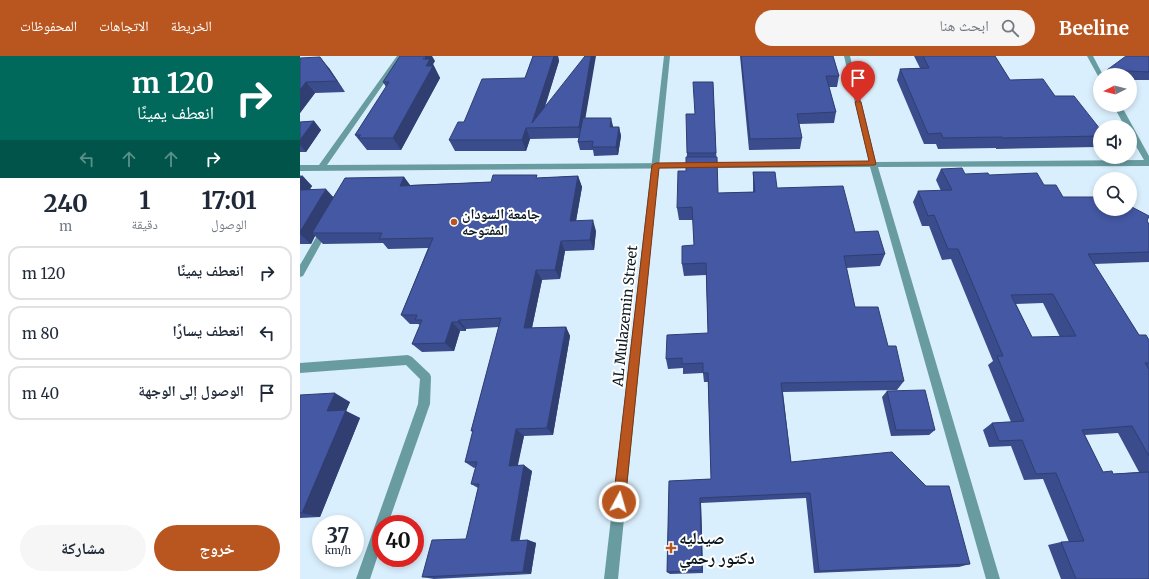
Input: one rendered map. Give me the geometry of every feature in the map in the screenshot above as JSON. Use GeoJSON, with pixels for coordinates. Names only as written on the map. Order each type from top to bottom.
{"type":"FeatureCollection","features":[{"type":"Feature","properties":{"kind":"street"},"geometry":{"type":"LineString","coordinates":[[321,168],[400,56]]}},
{"type":"Feature","properties":{"kind":"street","name":"AL Mulazemin Street"},"geometry":{"type":"LineString","coordinates":[[610,579],[667,56]]}},
{"type":"Feature","properties":{"kind":"street"},"geometry":{"type":"LineString","coordinates":[[847,56],[873,164],[992,579]]}},
{"type":"Feature","properties":{"kind":"street"},"geometry":{"type":"LineString","coordinates":[[1090,56],[1096,68]]}},
{"type":"Feature","properties":{"kind":"street"},"geometry":{"type":"LineString","coordinates":[[300,168],[359,170],[656,165],[1149,163],[1137,141]]}},
{"type":"Feature","properties":{"kind":"street"},"geometry":{"type":"LineString","coordinates":[[300,273],[331,220]]}},
{"type":"Feature","properties":{"kind":"street"},"geometry":{"type":"LineString","coordinates":[[300,368],[408,360],[426,377],[424,404],[385,515]]}},
{"type":"Feature","properties":{"kind":"street"},"geometry":{"type":"LineString","coordinates":[[363,579],[372,552]]}},
{"type":"Feature","properties":{"kind":"building"},"geometry":{"type":"Polygon","coordinates":[[[400,56],[425,56],[423,59],[430,59],[426,66],[433,66],[393,138],[358,138],[361,135],[355,135],[389,82],[383,82],[400,56]]]}},
{"type":"Feature","properties":{"kind":"building"},"geometry":{"type":"Polygon","coordinates":[[[533,56],[554,56],[532,123],[585,56],[591,56],[579,127],[526,128],[522,140],[449,140],[458,122],[464,122],[482,79],[525,78],[533,56]]]}},
{"type":"Feature","properties":{"kind":"building"},"geometry":{"type":"Polygon","coordinates":[[[741,56],[833,56],[839,76],[826,76],[836,112],[797,114],[802,138],[750,139],[741,56]]]}},
{"type":"Feature","properties":{"kind":"building"},"geometry":{"type":"Polygon","coordinates":[[[923,56],[995,56],[1010,80],[1043,79],[1055,96],[1074,96],[1093,120],[1093,136],[943,138],[941,133],[928,134],[900,69],[929,68],[923,56]]]}},
{"type":"Feature","properties":{"kind":"building"},"geometry":{"type":"Polygon","coordinates":[[[1126,56],[1149,56],[1149,72],[1137,71],[1137,68],[1110,68],[1126,56]]]}},
{"type":"Feature","properties":{"kind":"building"},"geometry":{"type":"Polygon","coordinates":[[[320,57],[337,81],[306,82],[300,90],[300,58],[320,57]]]}},
{"type":"Feature","properties":{"kind":"building"},"geometry":{"type":"Polygon","coordinates":[[[693,82],[713,82],[716,153],[687,153],[686,114],[695,114],[693,82]]]}},
{"type":"Feature","properties":{"kind":"building"},"geometry":{"type":"Polygon","coordinates":[[[583,118],[611,118],[610,127],[619,127],[616,147],[592,147],[593,141],[578,142],[583,118]]]}},
{"type":"Feature","properties":{"kind":"building"},"geometry":{"type":"Polygon","coordinates":[[[314,121],[300,140],[300,122],[314,121]]]}},
{"type":"Feature","properties":{"kind":"building"},"geometry":{"type":"Polygon","coordinates":[[[686,157],[717,157],[718,193],[755,192],[753,172],[775,172],[777,188],[843,186],[855,232],[878,231],[885,254],[844,256],[855,307],[878,307],[888,346],[896,346],[904,381],[781,383],[791,462],[892,452],[926,486],[949,486],[970,564],[819,571],[810,493],[700,498],[702,570],[667,572],[669,481],[711,479],[708,373],[703,373],[703,363],[682,364],[682,358],[666,359],[667,335],[708,333],[706,263],[682,264],[682,246],[694,245],[692,207],[677,208],[678,171],[686,171],[686,157]]]}},
{"type":"Feature","properties":{"kind":"building"},"geometry":{"type":"Polygon","coordinates":[[[962,168],[965,174],[988,173],[989,175],[1037,173],[1044,185],[1056,185],[1063,197],[1093,197],[1093,216],[1137,216],[1137,210],[1149,216],[1147,221],[1149,224],[1149,252],[1088,254],[1139,335],[1146,335],[1149,340],[1149,363],[1145,363],[1149,369],[1149,456],[1132,426],[1082,430],[1103,472],[1112,471],[1113,474],[1149,472],[1149,579],[1076,579],[1061,542],[1084,541],[1056,473],[1036,474],[1022,440],[999,441],[992,423],[1024,421],[997,356],[1003,356],[958,249],[948,249],[934,215],[928,216],[918,191],[952,190],[941,169],[962,168]],[[1053,294],[1011,295],[1032,337],[1076,336],[1053,294]]]}},
{"type":"Feature","properties":{"kind":"building"},"geometry":{"type":"Polygon","coordinates":[[[493,175],[537,175],[536,178],[578,176],[570,221],[593,220],[590,240],[561,241],[555,270],[536,270],[524,328],[566,327],[547,428],[516,429],[509,466],[524,465],[511,541],[528,540],[523,572],[422,577],[432,540],[466,539],[479,484],[471,484],[477,462],[465,462],[473,430],[471,431],[501,318],[459,320],[458,322],[452,322],[445,343],[412,344],[422,320],[415,320],[417,315],[401,315],[433,238],[379,239],[382,233],[312,233],[345,178],[404,177],[400,186],[491,182],[493,175]]]}},
{"type":"Feature","properties":{"kind":"building"},"geometry":{"type":"Polygon","coordinates":[[[326,189],[300,232],[300,190],[326,189]]]}},
{"type":"Feature","properties":{"kind":"building"},"geometry":{"type":"Polygon","coordinates":[[[925,390],[935,430],[896,430],[887,391],[925,390]]]}},
{"type":"Feature","properties":{"kind":"building"},"geometry":{"type":"Polygon","coordinates":[[[335,393],[327,411],[346,410],[302,513],[300,513],[300,395],[335,393]]]}},
{"type":"Feature","properties":{"kind":"place","name":"جامعة السودان المفتوحه"},"geometry":{"type":"Point","coordinates":[454,222]}},
{"type":"Feature","properties":{"kind":"place","name":"صيدليه دكتور رحمي"},"geometry":{"type":"Point","coordinates":[671,548]}},
{"type":"Feature","properties":{"kind":"route"},"geometry":{"type":"LineString","coordinates":[[619,502],[656,165],[873,164],[858,102]]}}]}
